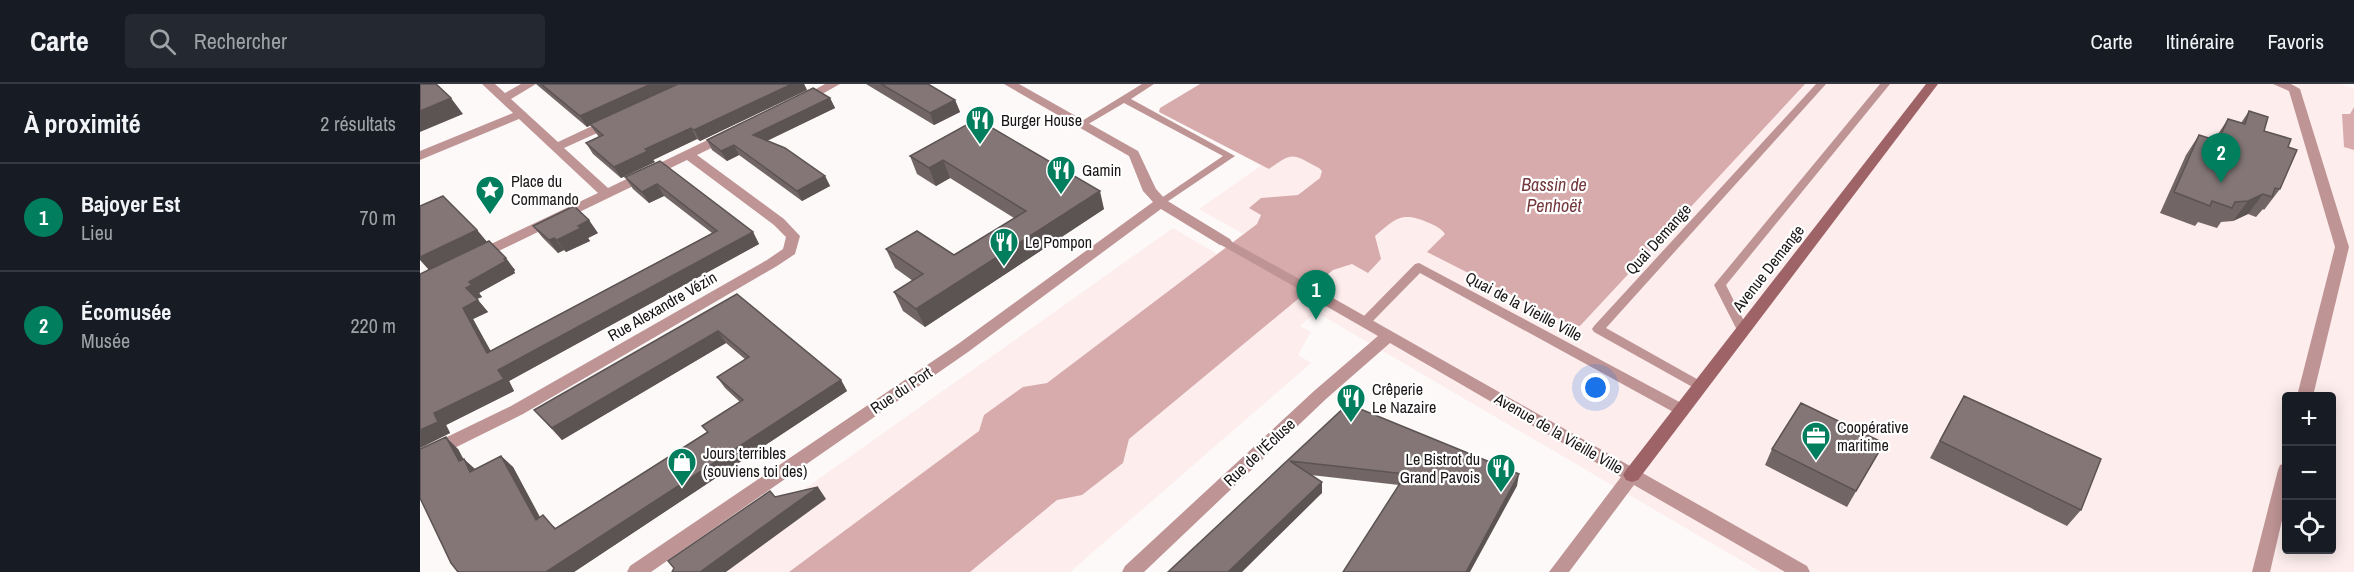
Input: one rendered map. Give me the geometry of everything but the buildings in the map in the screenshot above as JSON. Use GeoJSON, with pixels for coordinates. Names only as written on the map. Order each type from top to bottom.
{"type":"FeatureCollection","features":[{"type":"Feature","properties":{"kind":"street"},"geometry":{"type":"LineString","coordinates":[[488,84],[606,193]]}},
{"type":"Feature","properties":{"kind":"street"},"geometry":{"type":"LineString","coordinates":[[504,98],[530,84]]}},
{"type":"Feature","properties":{"kind":"street"},"geometry":{"type":"LineString","coordinates":[[793,104],[834,84]]}},
{"type":"Feature","properties":{"kind":"street"},"geometry":{"type":"LineString","coordinates":[[1010,84],[1134,154],[1150,191],[1161,202],[1225,242]]}},
{"type":"Feature","properties":{"kind":"street","name":"Avenue Demange"},"geometry":{"type":"LineString","coordinates":[[1632,475],[1932,84]]}},
{"type":"Feature","properties":{"kind":"street"},"geometry":{"type":"LineString","coordinates":[[2279,84],[2294,89],[2342,247],[2306,392]]}},
{"type":"Feature","properties":{"kind":"street"},"geometry":{"type":"LineString","coordinates":[[420,156],[521,114]]}},
{"type":"Feature","properties":{"kind":"street"},"geometry":{"type":"LineString","coordinates":[[556,147],[620,118]]}},
{"type":"Feature","properties":{"kind":"street"},"geometry":{"type":"LineString","coordinates":[[459,264],[741,129]]}},
{"type":"Feature","properties":{"kind":"street","name":"Rue Alexandre Vézin"},"geometry":{"type":"LineString","coordinates":[[420,458],[517,410],[790,251],[793,236],[779,222],[689,155]]}},
{"type":"Feature","properties":{"kind":"street","name":"Rue du Port"},"geometry":{"type":"LineString","coordinates":[[636,572],[963,348],[1161,202]]}},
{"type":"Feature","properties":{"kind":"street","name":"Avenue de la Vieille Ville"},"geometry":{"type":"LineString","coordinates":[[1317,294],[1801,572]]}},
{"type":"Feature","properties":{"kind":"street","name":"Rue de l'Écluse"},"geometry":{"type":"LineString","coordinates":[[1131,572],[1320,395],[1389,335]]}},
{"type":"Feature","properties":{"kind":"street"},"geometry":{"type":"LineString","coordinates":[[1558,572],[1632,475]]}},
{"type":"Feature","properties":{"kind":"street"},"geometry":{"type":"LineString","coordinates":[[2261,572],[2282,486]]}},
{"type":"Feature","properties":{"kind":"lane"},"geometry":{"type":"LineString","coordinates":[[1082,124],[1149,84]]}},
{"type":"Feature","properties":{"kind":"lane","name":"Quai Demange"},"geometry":{"type":"LineString","coordinates":[[1700,386],[1598,328],[1821,84]]}},
{"type":"Feature","properties":{"kind":"lane"},"geometry":{"type":"LineString","coordinates":[[1743,331],[1720,285],[1885,84]]}},
{"type":"Feature","properties":{"kind":"lane"},"geometry":{"type":"LineString","coordinates":[[1124,99],[1230,156],[1161,202]]}},
{"type":"Feature","properties":{"kind":"lane"},"geometry":{"type":"LineString","coordinates":[[1225,242],[1317,294]]}},
{"type":"Feature","properties":{"kind":"lane","name":"Quai de la Vieille Ville"},"geometry":{"type":"LineString","coordinates":[[1365,322],[1419,267],[1682,410]]}},
{"type":"Feature","properties":{"kind":"shaded area"},"geometry":{"type":"Polygon","coordinates":[[[1805,84],[2340,84],[2354,88],[2354,107],[2350,115],[2342,114],[2344,146],[2354,150],[2354,572],[1761,572],[1316,312],[1300,326],[1311,332],[1298,355],[1311,363],[1070,572],[970,572],[1057,500],[1082,495],[1123,463],[1129,439],[1333,270],[1352,264],[1375,236],[1394,219],[1414,216],[1441,229],[1446,233],[1427,252],[1573,326],[1580,326],[1805,84]]]}},
{"type":"Feature","properties":{"kind":"shaded area"},"geometry":{"type":"Polygon","coordinates":[[[1288,155],[1294,155],[1319,168],[1322,171],[1320,178],[1298,195],[1261,198],[1261,215],[1257,224],[1243,234],[1199,209],[1262,165],[1269,169],[1288,155]]]}},
{"type":"Feature","properties":{"kind":"shaded area"},"geometry":{"type":"Polygon","coordinates":[[[1173,228],[1217,254],[1047,383],[1023,387],[985,415],[979,431],[789,572],[687,572],[1173,228]]]}},
{"type":"Feature","properties":{"kind":"water","name":"Bassin de Penhoët"},"geometry":{"type":"Polygon","coordinates":[[[1200,84],[1805,84],[1580,326],[1573,326],[1427,252],[1445,234],[1436,226],[1420,219],[1400,218],[1375,236],[1381,259],[1368,273],[1352,264],[1333,270],[1129,439],[1123,463],[1082,495],[1057,500],[970,572],[789,572],[979,431],[984,415],[1023,387],[1047,383],[1257,224],[1261,215],[1249,208],[1261,198],[1298,195],[1320,178],[1322,171],[1319,168],[1298,157],[1284,159],[1269,169],[1159,112],[1160,108],[1200,84]]]}},
{"type":"Feature","properties":{"kind":"water"},"geometry":{"type":"Polygon","coordinates":[[[2354,107],[2354,150],[2344,147],[2342,114],[2350,114],[2354,107]]]}},
{"type":"Feature","properties":{"kind":"place","name":"Burger House"},"geometry":{"type":"Point","coordinates":[980,146]}},
{"type":"Feature","properties":{"kind":"place","name":"Écomusée"},"geometry":{"type":"Point","coordinates":[2221,183]}},
{"type":"Feature","properties":{"kind":"place","name":"Gamin"},"geometry":{"type":"Point","coordinates":[1061,196]}},
{"type":"Feature","properties":{"kind":"place","name":"Place du Commando"},"geometry":{"type":"Point","coordinates":[490,216]}},
{"type":"Feature","properties":{"kind":"place","name":"Le Pompon"},"geometry":{"type":"Point","coordinates":[1004,268]}},
{"type":"Feature","properties":{"kind":"place","name":"Bajoyer Est"},"geometry":{"type":"Point","coordinates":[1316,320]}},
{"type":"Feature","properties":{"kind":"place","name":"Crêperie Le Nazaire"},"geometry":{"type":"Point","coordinates":[1351,424]}},
{"type":"Feature","properties":{"kind":"place","name":"Coopérative maritime"},"geometry":{"type":"Point","coordinates":[1816,462]}},
{"type":"Feature","properties":{"kind":"place","name":"Jours terribles (souviens toi des)"},"geometry":{"type":"Point","coordinates":[682,488]}},
{"type":"Feature","properties":{"kind":"place","name":"Le Bistrot du Grand Pavois"},"geometry":{"type":"Point","coordinates":[1501,494]}}]}
